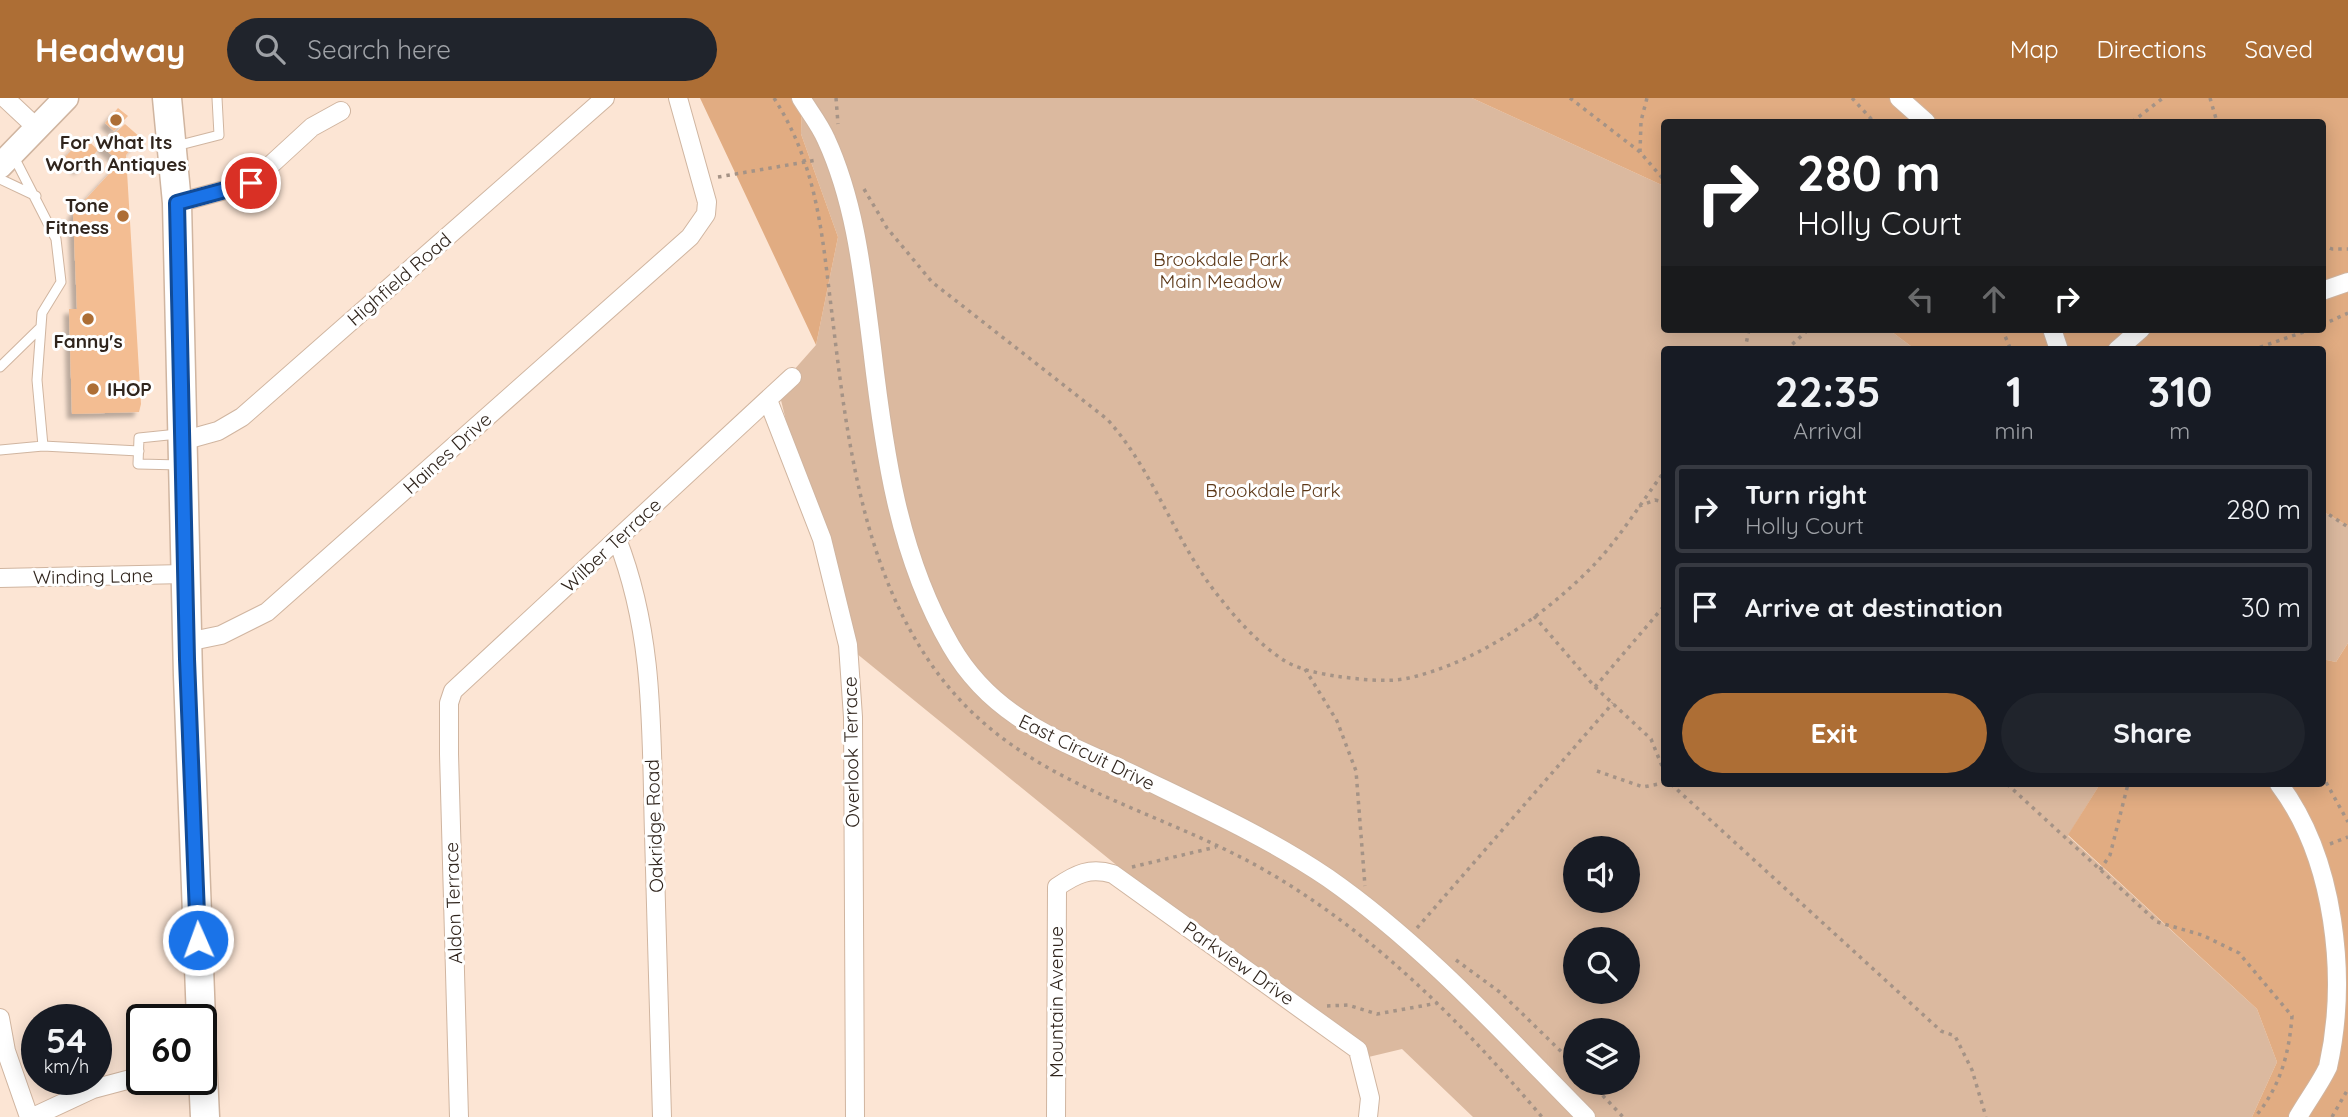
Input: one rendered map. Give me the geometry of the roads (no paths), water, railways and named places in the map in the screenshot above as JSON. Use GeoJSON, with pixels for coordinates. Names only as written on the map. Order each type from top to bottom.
{"type":"FeatureCollection","features":[{"type":"Feature","properties":{"kind":"main road"},"geometry":{"type":"LineString","coordinates":[[6,159],[66,98]]}},
{"type":"Feature","properties":{"kind":"main road"},"geometry":{"type":"LineString","coordinates":[[166,100],[177,203],[185,574],[200,1004]]}},
{"type":"Feature","properties":{"kind":"main road"},"geometry":{"type":"LineString","coordinates":[[203,1095],[205,1117]]}},
{"type":"Feature","properties":{"kind":"street"},"geometry":{"type":"LineString","coordinates":[[5,98],[37,128]]}},
{"type":"Feature","properties":{"kind":"street","name":"Highfield Road"},"geometry":{"type":"LineString","coordinates":[[182,446],[218,431],[242,417],[605,98]]}},
{"type":"Feature","properties":{"kind":"street","name":"Haines Drive"},"geometry":{"type":"LineString","coordinates":[[187,642],[221,635],[267,612],[690,237],[706,214],[704,180],[678,98]]}},
{"type":"Feature","properties":{"kind":"street","name":"East Circuit Drive"},"geometry":{"type":"LineString","coordinates":[[801,98],[826,139],[853,222],[896,509],[922,591],[952,648],[982,689],[1014,717],[1051,739],[1094,755],[1224,818],[1312,868],[1407,939],[1586,1117]]}},
{"type":"Feature","properties":{"kind":"street"},"geometry":{"type":"LineString","coordinates":[[1899,98],[1923,119]]}},
{"type":"Feature","properties":{"kind":"street"},"geometry":{"type":"LineString","coordinates":[[177,203],[251,183],[312,127],[341,111]]}},
{"type":"Feature","properties":{"kind":"street"},"geometry":{"type":"LineString","coordinates":[[2326,290],[2348,282]]}},
{"type":"Feature","properties":{"kind":"street"},"geometry":{"type":"LineString","coordinates":[[2122,346],[2136,333]]}},
{"type":"Feature","properties":{"kind":"street","name":"Wilber Terrace"},"geometry":{"type":"LineString","coordinates":[[453,691],[792,377]]}},
{"type":"Feature","properties":{"kind":"street","name":"Overlook Terrace"},"geometry":{"type":"LineString","coordinates":[[768,400],[821,539],[848,645],[853,717],[855,1117]]}},
{"type":"Feature","properties":{"kind":"street","name":"Oakridge Road"},"geometry":{"type":"LineString","coordinates":[[617,539],[632,578],[641,616],[650,688],[662,1117]]}},
{"type":"Feature","properties":{"kind":"street","name":"Winding Lane"},"geometry":{"type":"LineString","coordinates":[[0,579],[185,574]]}},
{"type":"Feature","properties":{"kind":"street","name":"Aldon Terrace"},"geometry":{"type":"LineString","coordinates":[[453,691],[449,703],[449,754],[459,1117]]}},
{"type":"Feature","properties":{"kind":"street"},"geometry":{"type":"LineString","coordinates":[[2281,787],[2318,848],[2334,895],[2346,993],[2328,1066],[2298,1117]]}},
{"type":"Feature","properties":{"kind":"street","name":"Parkview Drive"},"geometry":{"type":"LineString","coordinates":[[1057,887],[1073,876],[1091,870],[1113,874],[1310,1014],[1357,1050],[1370,1098],[1368,1117]]}},
{"type":"Feature","properties":{"kind":"street","name":"Mountain Avenue"},"geometry":{"type":"LineString","coordinates":[[1056,1117],[1057,887]]}},
{"type":"Feature","properties":{"kind":"street"},"geometry":{"type":"LineString","coordinates":[[0,1018],[6,1051],[31,1117],[93,1089],[126,1080]]}},
{"type":"Feature","properties":{"kind":"lane"},"geometry":{"type":"LineString","coordinates":[[173,147],[219,135],[217,98]]}},
{"type":"Feature","properties":{"kind":"lane"},"geometry":{"type":"LineString","coordinates":[[6,159],[36,197],[56,239],[61,282],[42,313],[37,380],[43,446]]}},
{"type":"Feature","properties":{"kind":"lane"},"geometry":{"type":"LineString","coordinates":[[0,179],[36,197]]}},
{"type":"Feature","properties":{"kind":"lane"},"geometry":{"type":"LineString","coordinates":[[0,367],[41,327]]}},
{"type":"Feature","properties":{"kind":"lane"},"geometry":{"type":"LineString","coordinates":[[139,438],[182,446],[138,464],[139,438]]}},
{"type":"Feature","properties":{"kind":"lane"},"geometry":{"type":"LineString","coordinates":[[0,450],[43,446],[139,451]]}},
{"type":"Feature","properties":{"kind":"place","name":"For What Its Worth Antiques"},"geometry":{"type":"Point","coordinates":[116,120]}},
{"type":"Feature","properties":{"kind":"place","name":"Tone Fitness"},"geometry":{"type":"Point","coordinates":[123,216]}},
{"type":"Feature","properties":{"kind":"place","name":"Fanny's"},"geometry":{"type":"Point","coordinates":[88,319]}},
{"type":"Feature","properties":{"kind":"place","name":"IHOP"},"geometry":{"type":"Point","coordinates":[93,389]}},
{"type":"Feature","properties":{"kind":"park label","name":"Brookdale Park Main Meadow"},"geometry":{"type":"Point","coordinates":[1221,270]}},
{"type":"Feature","properties":{"kind":"park label","name":"Brookdale Park"},"geometry":{"type":"Point","coordinates":[1273,490]}}]}
